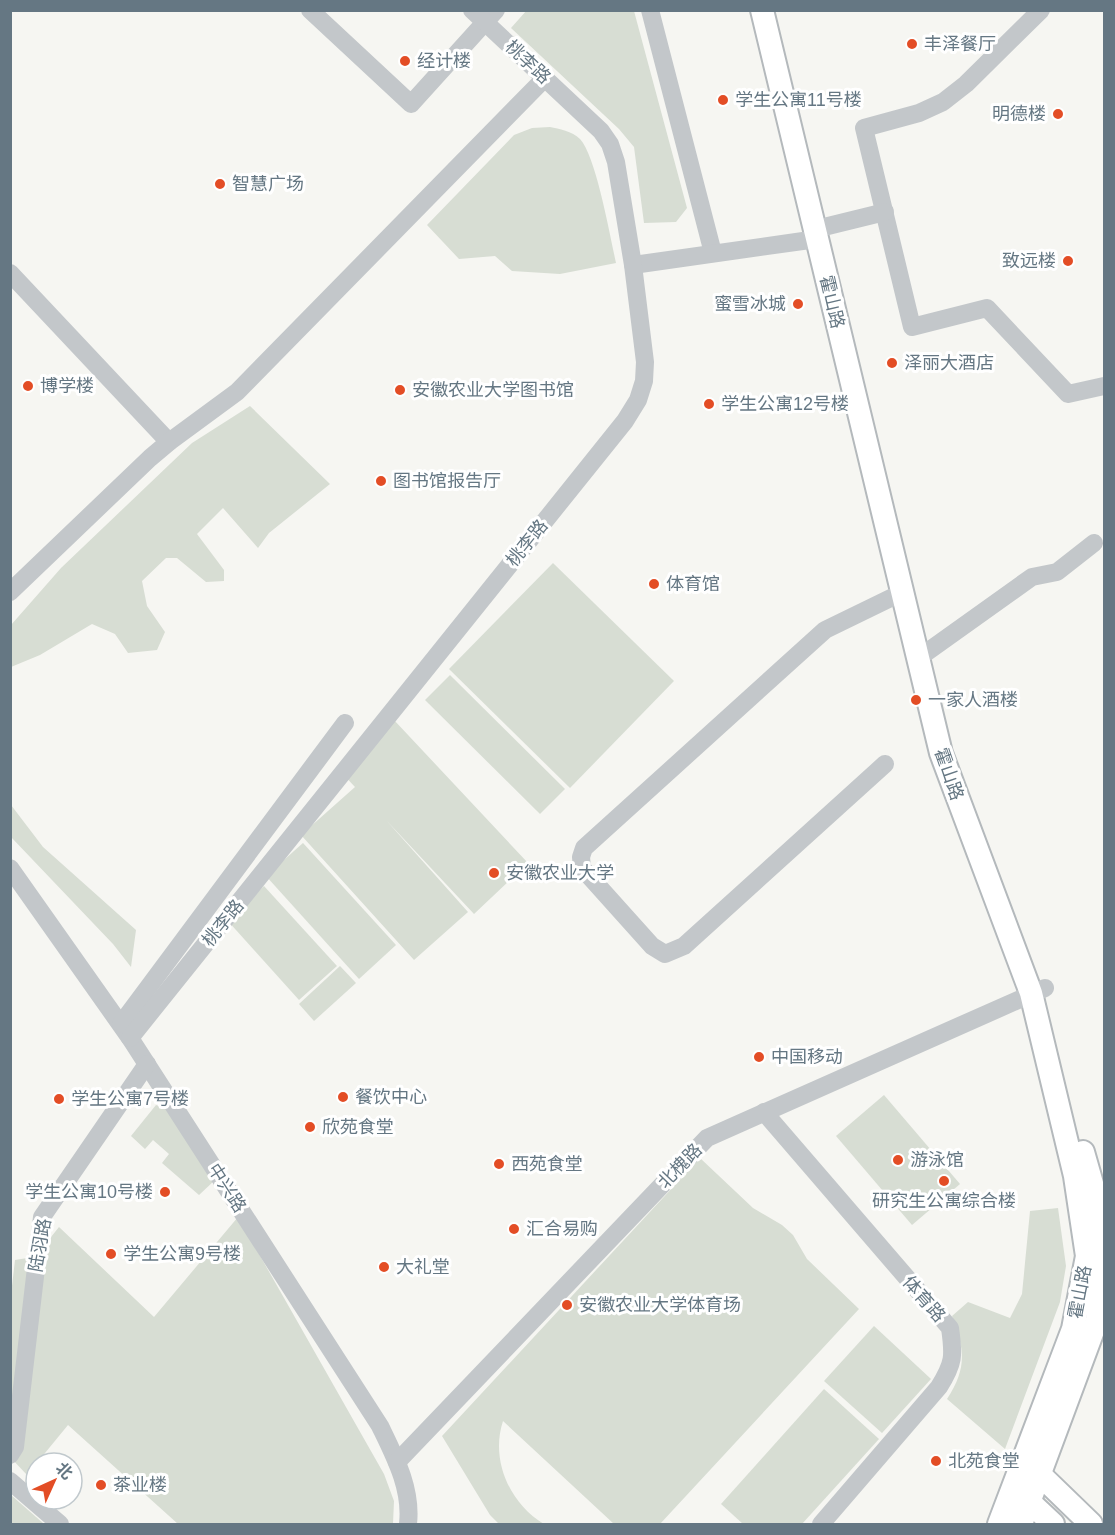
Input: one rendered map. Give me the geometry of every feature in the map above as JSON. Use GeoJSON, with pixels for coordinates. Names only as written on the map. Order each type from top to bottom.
{"type":"FeatureCollection","features":[{"type":"Feature","properties":{"kind":"main road","name":"霍山路"},"geometry":{"type":"LineString","coordinates":[[762,10],[822,233],[955,755],[1038,990],[1093,1176],[1097,1201],[1101,1253],[1101,1310],[1022,1494],[999,1524]]}},
{"type":"Feature","properties":{"kind":"main road","name":"霍山路"},"geometry":{"type":"LineString","coordinates":[[776,10],[901,593],[941,753],[1038,990]]}},
{"type":"Feature","properties":{"kind":"main road","name":"霍山路"},"geometry":{"type":"LineString","coordinates":[[1032,1467],[1073,1329],[1087,1256],[1093,1176]]}},
{"type":"Feature","properties":{"kind":"main road"},"geometry":{"type":"LineString","coordinates":[[1032,1467],[1090,1524]]}},
{"type":"Feature","properties":{"kind":"main road","name":"霍山路"},"geometry":{"type":"LineString","coordinates":[[1021,1524],[1022,1494]]}},
{"type":"Feature","properties":{"kind":"main road"},"geometry":{"type":"LineString","coordinates":[[1022,1494],[1053,1524]]}},
{"type":"Feature","properties":{"kind":"street"},"geometry":{"type":"LineString","coordinates":[[310,10],[411,104],[484,14]]}},
{"type":"Feature","properties":{"kind":"street"},"geometry":{"type":"LineString","coordinates":[[650,10],[714,253]]}},
{"type":"Feature","properties":{"kind":"street"},"geometry":{"type":"LineString","coordinates":[[1041,10],[966,84],[943,102],[919,113],[864,129],[912,327],[987,308],[1068,394],[1104,386]]}},
{"type":"Feature","properties":{"kind":"street","name":"桃李路"},"geometry":{"type":"LineString","coordinates":[[125,1031],[625,421],[641,390],[645,362],[633,265],[616,162],[610,144],[601,131],[545,78],[484,14]]}},
{"type":"Feature","properties":{"kind":"street"},"geometry":{"type":"LineString","coordinates":[[10,592],[168,442],[237,392],[545,78]]}},
{"type":"Feature","properties":{"kind":"street"},"geometry":{"type":"LineString","coordinates":[[633,265],[822,233],[885,212]]}},
{"type":"Feature","properties":{"kind":"street"},"geometry":{"type":"LineString","coordinates":[[10,273],[168,442]]}},
{"type":"Feature","properties":{"kind":"street"},"geometry":{"type":"LineString","coordinates":[[927,652],[1032,577],[1057,572],[1094,543]]}},
{"type":"Feature","properties":{"kind":"street"},"geometry":{"type":"LineString","coordinates":[[885,764],[684,946],[666,954],[652,946],[582,868],[581,857],[584,848],[825,630],[901,593]]}},
{"type":"Feature","properties":{"kind":"street"},"geometry":{"type":"LineString","coordinates":[[125,1031],[345,723]]}},
{"type":"Feature","properties":{"kind":"street","name":"中兴路"},"geometry":{"type":"LineString","coordinates":[[10,868],[147,1064],[380,1426],[397,1462],[407,1493],[408,1524]]}},
{"type":"Feature","properties":{"kind":"street","name":"北槐路"},"geometry":{"type":"LineString","coordinates":[[397,1462],[707,1138],[1038,990]]}},
{"type":"Feature","properties":{"kind":"street","name":"陆羽路"},"geometry":{"type":"LineString","coordinates":[[10,1455],[15,1447],[42,1217],[147,1064]]}},
{"type":"Feature","properties":{"kind":"street","name":"体育路"},"geometry":{"type":"LineString","coordinates":[[764,1112],[950,1328],[953,1350],[951,1368],[939,1387],[821,1524]]}},
{"type":"Feature","properties":{"kind":"street"},"geometry":{"type":"LineString","coordinates":[[10,1481],[60,1524]]}},
{"type":"Feature","properties":{"kind":"shaded area"},"geometry":{"type":"Polygon","coordinates":[[[527,10],[634,11],[687,208],[676,222],[644,223],[634,147],[619,129],[511,28],[527,10]]]}},
{"type":"Feature","properties":{"kind":"shaded area"},"geometry":{"type":"Polygon","coordinates":[[[550,127],[573,134],[586,148],[602,197],[616,263],[560,274],[512,271],[495,256],[459,259],[427,225],[514,135],[532,128],[550,127]]]}},
{"type":"Feature","properties":{"kind":"shaded area"},"geometry":{"type":"Polygon","coordinates":[[[250,406],[330,484],[269,533],[258,548],[223,508],[197,534],[224,570],[224,581],[206,582],[177,558],[166,558],[142,581],[147,606],[165,632],[157,650],[128,653],[115,634],[92,624],[40,655],[11,667],[11,625],[61,568],[192,443],[250,406]]]}},
{"type":"Feature","properties":{"kind":"shaded area"},"geometry":{"type":"Polygon","coordinates":[[[553,563],[674,681],[570,788],[449,669],[553,563]]]}},
{"type":"Feature","properties":{"kind":"shaded area"},"geometry":{"type":"Polygon","coordinates":[[[450,675],[565,789],[540,814],[425,700],[450,675]]]}},
{"type":"Feature","properties":{"kind":"shaded area"},"geometry":{"type":"Polygon","coordinates":[[[394,720],[528,863],[474,914],[386,820],[468,912],[414,960],[301,835],[355,787],[340,771],[394,720]]]}},
{"type":"Feature","properties":{"kind":"shaded area"},"geometry":{"type":"Polygon","coordinates":[[[11,805],[43,847],[136,930],[131,967],[113,944],[11,837],[11,805]]]}},
{"type":"Feature","properties":{"kind":"shaded area"},"geometry":{"type":"Polygon","coordinates":[[[303,843],[396,945],[359,979],[266,876],[303,843]]]}},
{"type":"Feature","properties":{"kind":"shaded area"},"geometry":{"type":"Polygon","coordinates":[[[264,886],[337,966],[299,1000],[227,920],[264,886]]]}},
{"type":"Feature","properties":{"kind":"shaded area"},"geometry":{"type":"Polygon","coordinates":[[[340,966],[356,983],[314,1021],[299,1004],[340,966]]]}},
{"type":"Feature","properties":{"kind":"shaded area","name":"游泳馆"},"geometry":{"type":"Polygon","coordinates":[[[884,1095],[960,1184],[912,1225],[836,1136],[884,1095]]]}},
{"type":"Feature","properties":{"kind":"shaded area"},"geometry":{"type":"Polygon","coordinates":[[[156,1105],[168,1109],[215,1180],[199,1195],[162,1163],[169,1154],[153,1140],[145,1149],[131,1136],[156,1105]]]}},
{"type":"Feature","properties":{"kind":"shaded area"},"geometry":{"type":"Polygon","coordinates":[[[700,1158],[753,1208],[782,1225],[793,1235],[807,1259],[859,1309],[660,1524],[614,1524],[503,1421],[499,1451],[506,1480],[521,1505],[544,1524],[499,1524],[490,1515],[442,1436],[700,1158]]]}},
{"type":"Feature","properties":{"kind":"shaded area"},"geometry":{"type":"Polygon","coordinates":[[[1058,1208],[1066,1266],[1060,1302],[1005,1449],[947,1399],[958,1378],[962,1359],[960,1339],[952,1316],[968,1302],[1010,1318],[1022,1294],[1030,1211],[1058,1208]]]}},
{"type":"Feature","properties":{"kind":"shaded area"},"geometry":{"type":"Polygon","coordinates":[[[238,1217],[384,1474],[394,1501],[393,1524],[178,1524],[68,1425],[47,1451],[24,1451],[24,1472],[11,1458],[10,1303],[15,1260],[46,1255],[47,1242],[59,1227],[154,1317],[238,1217]]]}},
{"type":"Feature","properties":{"kind":"shaded area"},"geometry":{"type":"Polygon","coordinates":[[[874,1326],[931,1379],[882,1433],[824,1381],[874,1326]]]}},
{"type":"Feature","properties":{"kind":"shaded area"},"geometry":{"type":"Polygon","coordinates":[[[824,1389],[879,1439],[802,1524],[743,1524],[721,1504],[824,1389]]]}},
{"type":"Feature","properties":{"kind":"shaded area"},"geometry":{"type":"Polygon","coordinates":[[[11,1495],[24,1506],[24,1511],[29,1511],[44,1524],[11,1524],[11,1495]]]}},
{"type":"Feature","properties":{"kind":"place","name":"丰泽餐厅"},"geometry":{"type":"Point","coordinates":[912,44]}},
{"type":"Feature","properties":{"kind":"place","name":"经计楼"},"geometry":{"type":"Point","coordinates":[405,61]}},
{"type":"Feature","properties":{"kind":"place","name":"学生公寓11号楼"},"geometry":{"type":"Point","coordinates":[723,100]}},
{"type":"Feature","properties":{"kind":"place","name":"明德楼"},"geometry":{"type":"Point","coordinates":[1058,114]}},
{"type":"Feature","properties":{"kind":"place","name":"智慧广场"},"geometry":{"type":"Point","coordinates":[220,184]}},
{"type":"Feature","properties":{"kind":"place","name":"致远楼"},"geometry":{"type":"Point","coordinates":[1068,261]}},
{"type":"Feature","properties":{"kind":"place","name":"蜜雪冰城"},"geometry":{"type":"Point","coordinates":[798,304]}},
{"type":"Feature","properties":{"kind":"place","name":"泽丽大酒店"},"geometry":{"type":"Point","coordinates":[892,363]}},
{"type":"Feature","properties":{"kind":"place","name":"博学楼"},"geometry":{"type":"Point","coordinates":[28,386]}},
{"type":"Feature","properties":{"kind":"place","name":"安徽农业大学图书馆"},"geometry":{"type":"Point","coordinates":[400,390]}},
{"type":"Feature","properties":{"kind":"place","name":"学生公寓12号楼"},"geometry":{"type":"Point","coordinates":[709,404]}},
{"type":"Feature","properties":{"kind":"place","name":"图书馆报告厅"},"geometry":{"type":"Point","coordinates":[381,481]}},
{"type":"Feature","properties":{"kind":"place","name":"体育馆"},"geometry":{"type":"Point","coordinates":[654,584]}},
{"type":"Feature","properties":{"kind":"place","name":"一家人酒楼"},"geometry":{"type":"Point","coordinates":[916,700]}},
{"type":"Feature","properties":{"kind":"place","name":"安徽农业大学"},"geometry":{"type":"Point","coordinates":[494,873]}},
{"type":"Feature","properties":{"kind":"place","name":"中国移动"},"geometry":{"type":"Point","coordinates":[759,1057]}},
{"type":"Feature","properties":{"kind":"place","name":"餐饮中心"},"geometry":{"type":"Point","coordinates":[343,1097]}},
{"type":"Feature","properties":{"kind":"place","name":"学生公寓7号楼"},"geometry":{"type":"Point","coordinates":[59,1099]}},
{"type":"Feature","properties":{"kind":"place","name":"欣苑食堂"},"geometry":{"type":"Point","coordinates":[310,1127]}},
{"type":"Feature","properties":{"kind":"place","name":"游泳馆"},"geometry":{"type":"Point","coordinates":[898,1160]}},
{"type":"Feature","properties":{"kind":"place","name":"西苑食堂"},"geometry":{"type":"Point","coordinates":[499,1164]}},
{"type":"Feature","properties":{"kind":"place","name":"研究生公寓综合楼"},"geometry":{"type":"Point","coordinates":[944,1181]}},
{"type":"Feature","properties":{"kind":"place","name":"学生公寓10号楼"},"geometry":{"type":"Point","coordinates":[165,1192]}},
{"type":"Feature","properties":{"kind":"place","name":"汇合易购"},"geometry":{"type":"Point","coordinates":[514,1229]}},
{"type":"Feature","properties":{"kind":"place","name":"学生公寓9号楼"},"geometry":{"type":"Point","coordinates":[111,1254]}},
{"type":"Feature","properties":{"kind":"place","name":"大礼堂"},"geometry":{"type":"Point","coordinates":[384,1267]}},
{"type":"Feature","properties":{"kind":"place","name":"安徽农业大学体育场"},"geometry":{"type":"Point","coordinates":[567,1305]}},
{"type":"Feature","properties":{"kind":"place","name":"北苑食堂"},"geometry":{"type":"Point","coordinates":[936,1461]}},
{"type":"Feature","properties":{"kind":"place","name":"茶业楼"},"geometry":{"type":"Point","coordinates":[101,1485]}}]}
